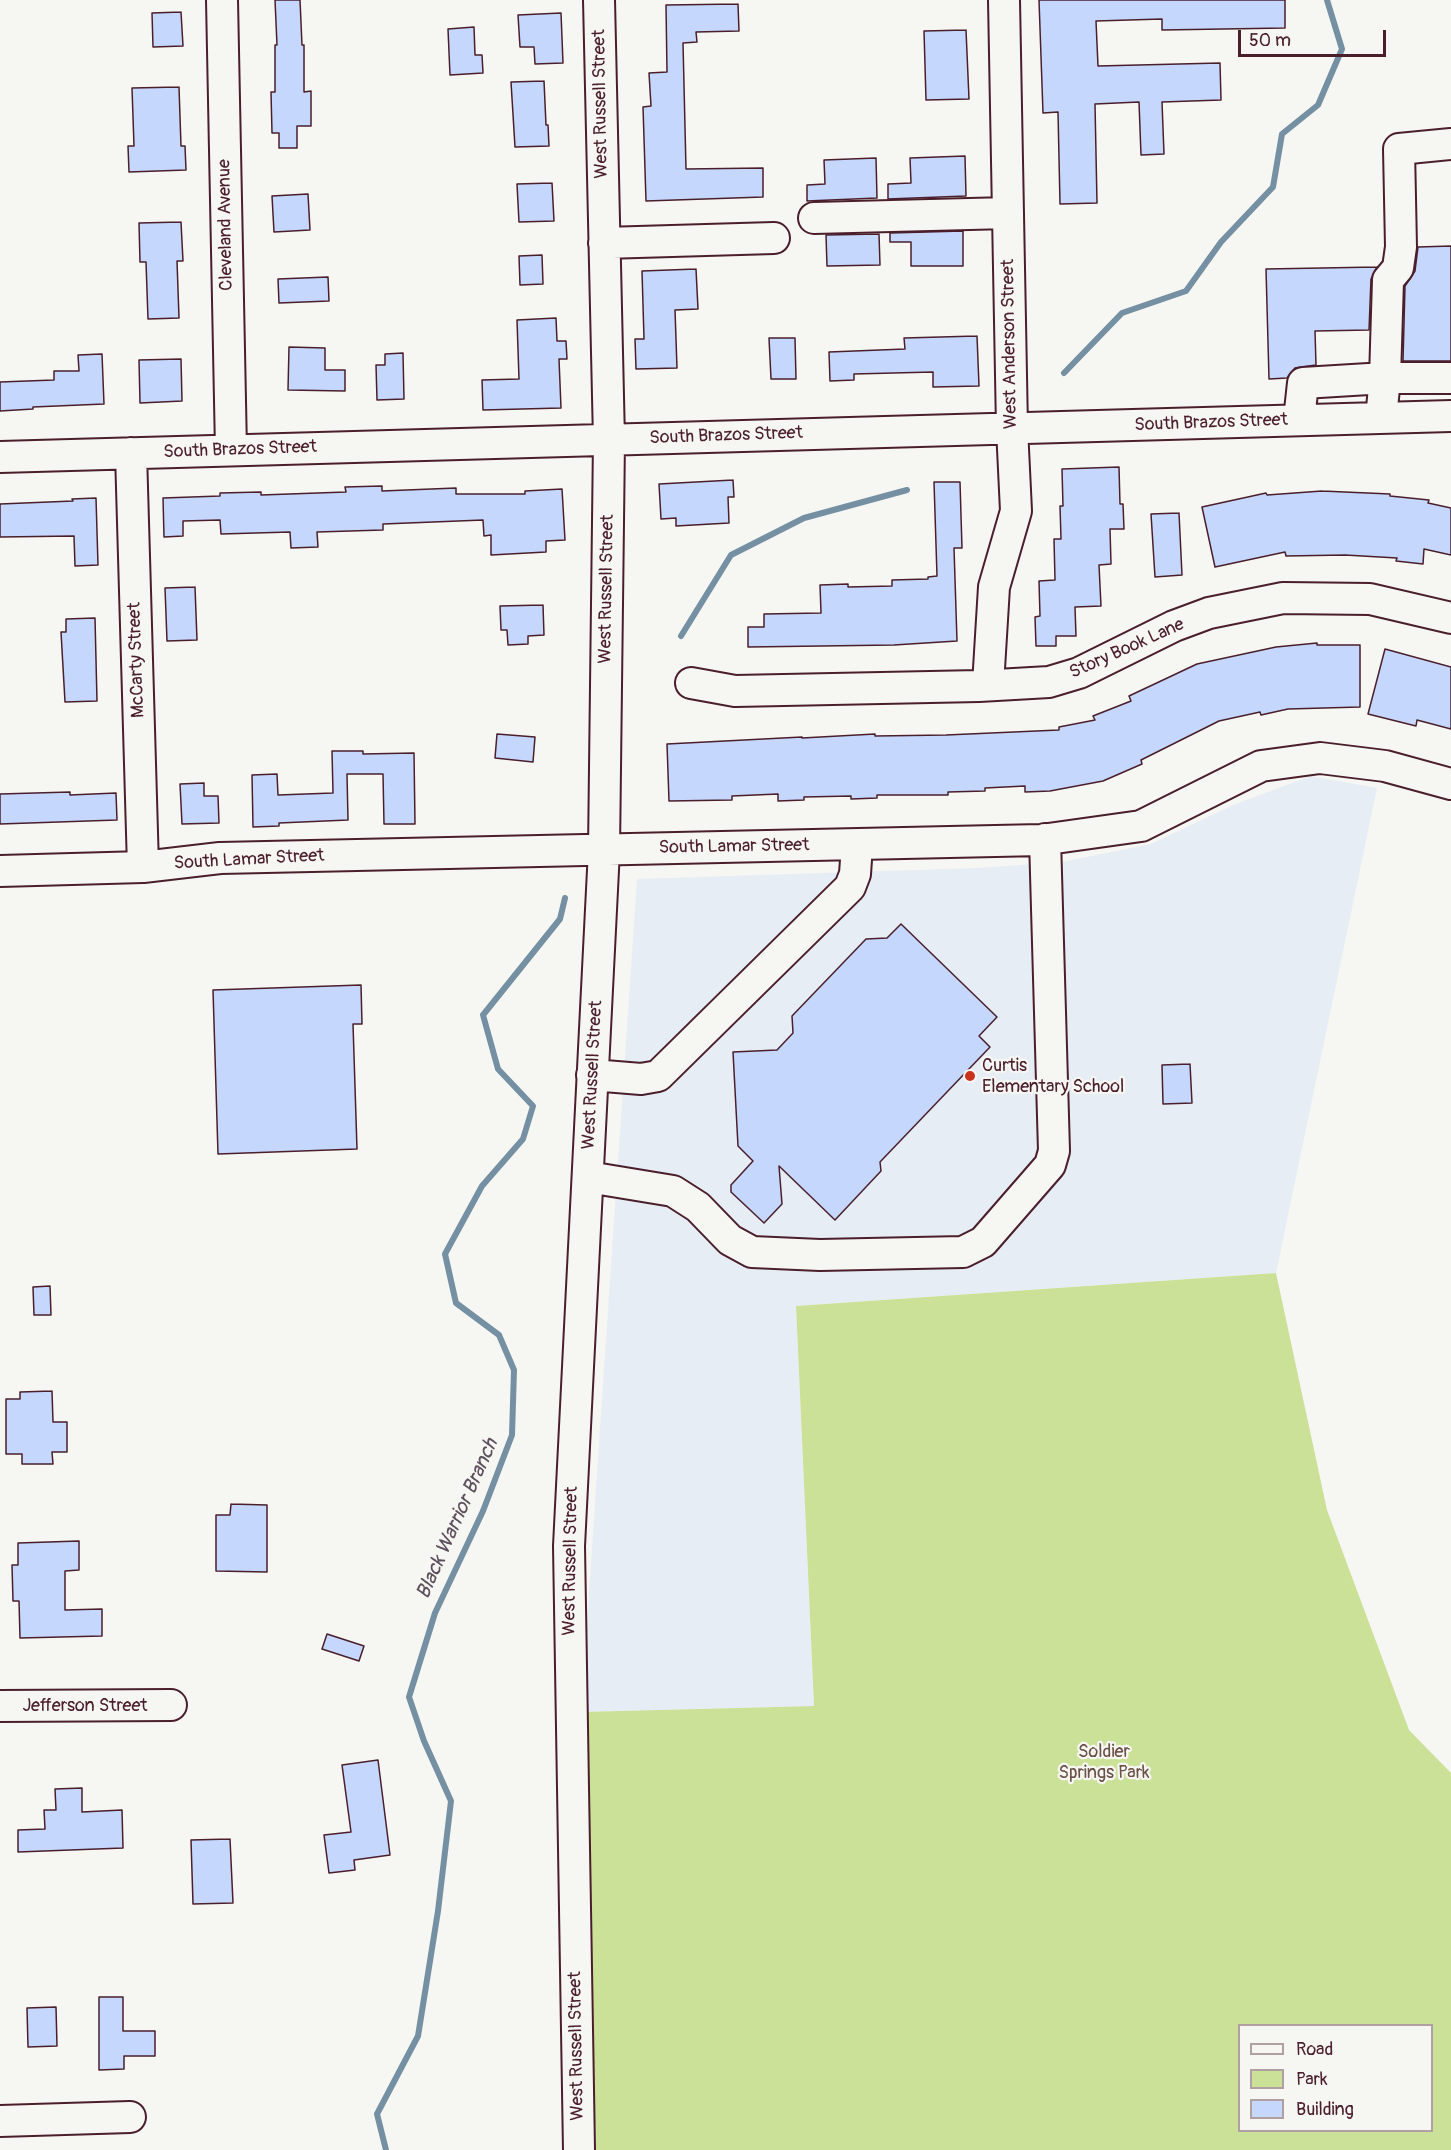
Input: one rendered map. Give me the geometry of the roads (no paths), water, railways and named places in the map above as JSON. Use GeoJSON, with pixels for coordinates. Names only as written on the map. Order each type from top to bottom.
{"type":"FeatureCollection","features":[{"type":"Feature","properties":{"kind":"street","name":"Cleveland Avenue"},"geometry":{"type":"LineString","coordinates":[[222,0],[231,450]]}},
{"type":"Feature","properties":{"kind":"street","name":"West Russell Street"},"geometry":{"type":"LineString","coordinates":[[579,2150],[569,1546],[604,850],[609,440],[599,0]]}},
{"type":"Feature","properties":{"kind":"street","name":"West Anderson Street"},"geometry":{"type":"LineString","coordinates":[[988,686],[994,587],[1016,511],[1012,428],[1004,0]]}},
{"type":"Feature","properties":{"kind":"street"},"geometry":{"type":"LineString","coordinates":[[1381,418],[1385,378],[1388,280],[1398,268],[1401,247],[1400,149],[1451,144]]}},
{"type":"Feature","properties":{"kind":"street"},"geometry":{"type":"LineString","coordinates":[[814,218],[1008,213]]}},
{"type":"Feature","properties":{"kind":"street"},"geometry":{"type":"LineString","coordinates":[[604,243],[774,238]]}},
{"type":"Feature","properties":{"kind":"street"},"geometry":{"type":"LineString","coordinates":[[1299,420],[1303,383],[1385,378],[1451,378]]}},
{"type":"Feature","properties":{"kind":"street","name":"South Brazos Street"},"geometry":{"type":"LineString","coordinates":[[0,457],[1451,416]]}},
{"type":"Feature","properties":{"kind":"street","name":"McCarty Street"},"geometry":{"type":"LineString","coordinates":[[131,453],[143,867]]}},
{"type":"Feature","properties":{"kind":"street","name":"Story Book Lane"},"geometry":{"type":"LineString","coordinates":[[692,683],[735,691],[988,686],[1049,682],[1079,673],[1174,626],[1209,613],[1283,598],[1370,599],[1451,618]]}},
{"type":"Feature","properties":{"kind":"street","name":"South Lamar Street"},"geometry":{"type":"LineString","coordinates":[[0,872],[143,867],[220,858],[1045,839],[1141,826],[1262,766],[1320,758],[1386,766],[1451,784]]}},
{"type":"Feature","properties":{"kind":"street"},"geometry":{"type":"LineString","coordinates":[[588,1177],[673,1191],[698,1207],[730,1240],[752,1252],[820,1255],[963,1251],[983,1242],[1050,1164],[1054,1151],[1045,839]]}},
{"type":"Feature","properties":{"kind":"street"},"geometry":{"type":"LineString","coordinates":[[592,1075],[641,1079],[658,1076],[850,887],[855,874],[857,845]]}},
{"type":"Feature","properties":{"kind":"street","name":"Jefferson Street"},"geometry":{"type":"LineString","coordinates":[[0,1706],[171,1705]]}},
{"type":"Feature","properties":{"kind":"street"},"geometry":{"type":"LineString","coordinates":[[0,2121],[130,2117]]}},
{"type":"Feature","properties":{"kind":"waterway","name":"Black Warrior Branch"},"geometry":{"type":"LineString","coordinates":[[1064,373],[1122,313],[1186,291],[1221,242],[1273,187],[1282,134],[1318,105],[1342,49],[1327,0]]}},
{"type":"Feature","properties":{"kind":"waterway","name":"Black Warrior Branch"},"geometry":{"type":"LineString","coordinates":[[681,636],[731,555],[804,518],[907,490]]}},
{"type":"Feature","properties":{"kind":"waterway","name":"Black Warrior Branch"},"geometry":{"type":"LineString","coordinates":[[386,2150],[377,2114],[418,2036],[438,1911],[451,1801],[424,1741],[409,1697],[435,1613],[483,1511],[512,1435],[514,1370],[499,1335],[456,1303],[445,1254],[482,1186],[523,1139],[533,1106],[498,1069],[483,1015],[560,919],[565,898]]}},
{"type":"Feature","properties":{"kind":"place","name":"Curtis Elementary School"},"geometry":{"type":"Point","coordinates":[970,1076]}},
{"type":"Feature","properties":{"kind":"park label","name":"Soldier Springs Park"},"geometry":{"type":"Point","coordinates":[1104,1762]}}]}
